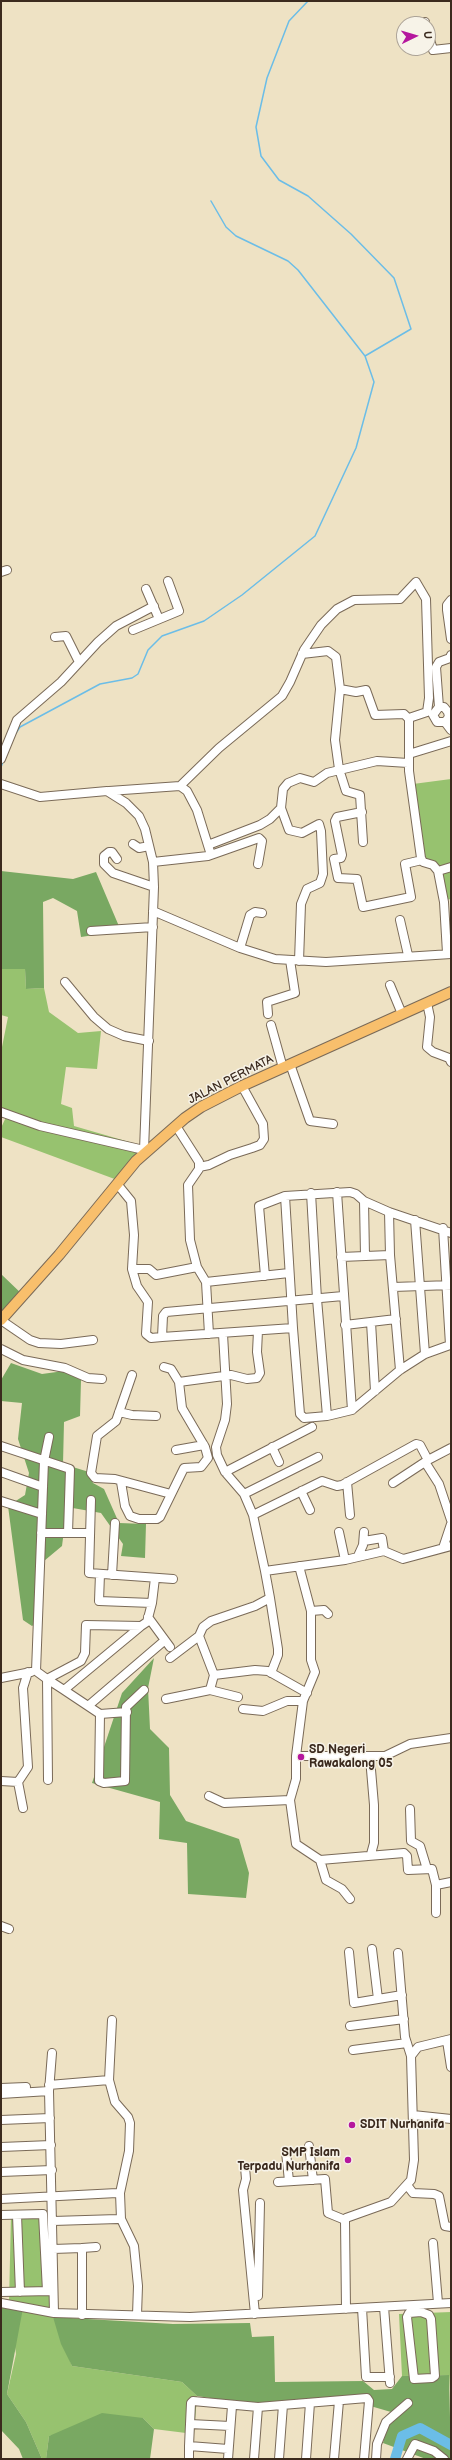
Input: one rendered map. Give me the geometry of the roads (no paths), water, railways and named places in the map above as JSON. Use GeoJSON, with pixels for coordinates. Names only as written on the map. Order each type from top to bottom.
{"type":"FeatureCollection","features":[{"type":"Feature","properties":{"kind":"main road","name":"JALAN PERMATA"},"geometry":{"type":"LineString","coordinates":[[1,1320],[118,1185],[145,1151],[201,1107],[242,1086],[451,992]]}},
{"type":"Feature","properties":{"kind":"street"},"geometry":{"type":"LineString","coordinates":[[436,50],[451,48]]}},
{"type":"Feature","properties":{"kind":"street"},"geometry":{"type":"LineString","coordinates":[[133,630],[179,611],[168,581]]}},
{"type":"Feature","properties":{"kind":"street"},"geometry":{"type":"LineString","coordinates":[[180,786],[219,748],[282,696],[302,654],[321,625],[337,609],[354,600],[400,598],[416,582],[426,599],[429,698],[427,712],[409,719]]}},
{"type":"Feature","properties":{"kind":"street"},"geometry":{"type":"LineString","coordinates":[[146,589],[159,618]]}},
{"type":"Feature","properties":{"kind":"street"},"geometry":{"type":"LineString","coordinates":[[451,600],[447,605],[451,635]]}},
{"type":"Feature","properties":{"kind":"street"},"geometry":{"type":"LineString","coordinates":[[1,759],[17,720],[61,682],[116,626],[154,606]]}},
{"type":"Feature","properties":{"kind":"street"},"geometry":{"type":"LineString","coordinates":[[55,637],[66,636],[79,662]]}},
{"type":"Feature","properties":{"kind":"street"},"geometry":{"type":"LineString","coordinates":[[302,654],[328,651],[336,657],[340,689],[335,740],[339,769],[346,791],[360,795],[363,842]]}},
{"type":"Feature","properties":{"kind":"street"},"geometry":{"type":"LineString","coordinates":[[439,707],[436,667],[439,662],[451,657]]}},
{"type":"Feature","properties":{"kind":"street"},"geometry":{"type":"LineString","coordinates":[[340,689],[356,692],[366,690],[375,715],[404,714],[409,719],[408,762],[422,860]]}},
{"type":"Feature","properties":{"kind":"street"},"geometry":{"type":"LineString","coordinates":[[439,707],[444,707],[448,712],[448,717],[445,722],[437,722],[434,718],[434,710],[439,707]]}},
{"type":"Feature","properties":{"kind":"street"},"geometry":{"type":"LineString","coordinates":[[445,722],[451,730]]}},
{"type":"Feature","properties":{"kind":"street"},"geometry":{"type":"LineString","coordinates":[[409,754],[451,741]]}},
{"type":"Feature","properties":{"kind":"street"},"geometry":{"type":"LineString","coordinates":[[299,961],[301,904],[307,889],[320,882],[323,874],[321,831],[319,824],[302,833],[289,830],[281,808],[283,789],[288,783],[300,778],[314,782],[327,773],[339,769],[377,761],[408,762]]}},
{"type":"Feature","properties":{"kind":"street"},"geometry":{"type":"LineString","coordinates":[[1,784],[40,797],[180,786],[187,791],[197,810],[211,855]]}},
{"type":"Feature","properties":{"kind":"street"},"geometry":{"type":"LineString","coordinates":[[1,1112],[40,1126],[145,1151],[154,887],[153,862],[145,829],[139,816],[117,796],[107,791]]}},
{"type":"Feature","properties":{"kind":"street"},"geometry":{"type":"LineString","coordinates":[[208,845],[265,822],[281,808]]}},
{"type":"Feature","properties":{"kind":"street"},"geometry":{"type":"LineString","coordinates":[[153,911],[256,954],[290,960],[326,962],[449,954],[444,902],[438,871],[433,865],[422,860],[405,864],[411,897],[363,907],[357,879],[338,878],[334,859],[341,858],[342,855],[335,821],[337,817],[362,812]]}},
{"type":"Feature","properties":{"kind":"street"},"geometry":{"type":"LineString","coordinates":[[153,862],[211,855],[259,838],[262,841],[258,864]]}},
{"type":"Feature","properties":{"kind":"street"},"geometry":{"type":"LineString","coordinates":[[134,844],[139,848],[149,846]]}},
{"type":"Feature","properties":{"kind":"street"},"geometry":{"type":"LineString","coordinates":[[117,859],[112,852],[108,852],[104,856],[104,864],[113,873],[154,887]]}},
{"type":"Feature","properties":{"kind":"street"},"geometry":{"type":"LineString","coordinates":[[438,871],[451,867]]}},
{"type":"Feature","properties":{"kind":"street"},"geometry":{"type":"LineString","coordinates":[[240,948],[250,915],[262,912]]}},
{"type":"Feature","properties":{"kind":"street"},"geometry":{"type":"LineString","coordinates":[[400,920],[408,956]]}},
{"type":"Feature","properties":{"kind":"street"},"geometry":{"type":"LineString","coordinates":[[91,931],[152,927]]}},
{"type":"Feature","properties":{"kind":"street"},"geometry":{"type":"LineString","coordinates":[[268,1014],[267,1002],[295,993],[290,960]]}},
{"type":"Feature","properties":{"kind":"street"},"geometry":{"type":"LineString","coordinates":[[65,982],[94,1017],[108,1029],[132,1038],[149,1041]]}},
{"type":"Feature","properties":{"kind":"street"},"geometry":{"type":"LineString","coordinates":[[390,985],[402,1014]]}},
{"type":"Feature","properties":{"kind":"street"},"geometry":{"type":"LineString","coordinates":[[427,1003],[430,1017],[427,1047],[432,1052],[449,1058],[451,1062]]}},
{"type":"Feature","properties":{"kind":"street"},"geometry":{"type":"LineString","coordinates":[[271,1025],[310,1121],[333,1124]]}},
{"type":"Feature","properties":{"kind":"street"},"geometry":{"type":"LineString","coordinates":[[209,1334],[206,1282],[197,1267],[190,1240],[188,1188],[189,1182],[200,1167],[209,1166],[230,1155],[252,1148],[260,1144],[264,1139],[263,1124],[242,1086]]}},
{"type":"Feature","properties":{"kind":"street"},"geometry":{"type":"LineString","coordinates":[[176,1126],[198,1159],[200,1167]]}},
{"type":"Feature","properties":{"kind":"street"},"geometry":{"type":"LineString","coordinates":[[118,1185],[131,1200],[134,1235],[132,1269],[137,1286],[148,1302],[146,1334],[151,1338],[293,1328]]}},
{"type":"Feature","properties":{"kind":"street"},"geometry":{"type":"LineString","coordinates":[[337,1192],[352,1410]]}},
{"type":"Feature","properties":{"kind":"street"},"geometry":{"type":"LineString","coordinates":[[264,1276],[259,1209],[261,1204],[285,1196],[337,1192],[356,1194],[364,1201],[389,1212],[443,1228],[451,1233]]}},
{"type":"Feature","properties":{"kind":"street"},"geometry":{"type":"LineString","coordinates":[[311,1194],[317,1298],[327,1416]]}},
{"type":"Feature","properties":{"kind":"street"},"geometry":{"type":"LineString","coordinates":[[285,1196],[293,1328],[301,1416],[304,1418],[327,1416],[352,1410],[400,1370],[425,1354],[451,1343],[449,1285],[443,1228]]}},
{"type":"Feature","properties":{"kind":"street"},"geometry":{"type":"LineString","coordinates":[[364,1201],[365,1256]]}},
{"type":"Feature","properties":{"kind":"street"},"geometry":{"type":"LineString","coordinates":[[389,1212],[390,1255],[400,1370]]}},
{"type":"Feature","properties":{"kind":"street"},"geometry":{"type":"LineString","coordinates":[[415,1220],[425,1354]]}},
{"type":"Feature","properties":{"kind":"street"},"geometry":{"type":"LineString","coordinates":[[341,1257],[390,1255]]}},
{"type":"Feature","properties":{"kind":"street"},"geometry":{"type":"LineString","coordinates":[[132,1269],[149,1268],[156,1276],[197,1267]]}},
{"type":"Feature","properties":{"kind":"street"},"geometry":{"type":"LineString","coordinates":[[206,1282],[289,1273]]}},
{"type":"Feature","properties":{"kind":"street"},"geometry":{"type":"LineString","coordinates":[[393,1287],[449,1285]]}},
{"type":"Feature","properties":{"kind":"street"},"geometry":{"type":"LineString","coordinates":[[162,1337],[164,1312],[208,1310],[343,1296]]}},
{"type":"Feature","properties":{"kind":"street"},"geometry":{"type":"LineString","coordinates":[[345,1325],[396,1319]]}},
{"type":"Feature","properties":{"kind":"street"},"geometry":{"type":"LineString","coordinates":[[1,1320],[30,1340],[39,1343],[61,1344],[92,1340]]}},
{"type":"Feature","properties":{"kind":"street"},"geometry":{"type":"LineString","coordinates":[[371,1322],[375,1391]]}},
{"type":"Feature","properties":{"kind":"street"},"geometry":{"type":"LineString","coordinates":[[179,1382],[226,1376],[236,1376],[247,1379],[259,1376],[258,1331]]}},
{"type":"Feature","properties":{"kind":"street"},"geometry":{"type":"LineString","coordinates":[[223,1334],[226,1376],[226,1412],[216,1447],[217,1455],[225,1472],[244,1494],[253,1515],[265,1571],[278,1649],[271,1673]]}},
{"type":"Feature","properties":{"kind":"street"},"geometry":{"type":"LineString","coordinates":[[1,1349],[23,1360],[65,1368],[88,1378],[102,1379]]}},
{"type":"Feature","properties":{"kind":"street"},"geometry":{"type":"LineString","coordinates":[[164,1367],[171,1369],[179,1382],[182,1408],[204,1445],[208,1458]]}},
{"type":"Feature","properties":{"kind":"street"},"geometry":{"type":"LineString","coordinates":[[132,1375],[116,1421],[97,1436],[90,1469],[92,1476],[95,1478],[121,1482],[171,1494]]}},
{"type":"Feature","properties":{"kind":"street"},"geometry":{"type":"LineString","coordinates":[[119,1412],[132,1415],[156,1416]]}},
{"type":"Feature","properties":{"kind":"street"},"geometry":{"type":"LineString","coordinates":[[225,1472],[312,1427]]}},
{"type":"Feature","properties":{"kind":"street"},"geometry":{"type":"LineString","coordinates":[[23,1808],[18,1782],[28,1768],[23,1688],[32,1672],[44,1461],[49,1437]]}},
{"type":"Feature","properties":{"kind":"street"},"geometry":{"type":"LineString","coordinates":[[253,1515],[322,1481],[337,1486],[347,1482],[416,1444],[420,1445],[426,1461],[439,1484],[451,1520]]}},
{"type":"Feature","properties":{"kind":"street"},"geometry":{"type":"LineString","coordinates":[[176,1450],[204,1445]]}},
{"type":"Feature","properties":{"kind":"street"},"geometry":{"type":"LineString","coordinates":[[1,1446],[70,1469],[68,1533]]}},
{"type":"Feature","properties":{"kind":"street"},"geometry":{"type":"LineString","coordinates":[[272,1447],[280,1462]]}},
{"type":"Feature","properties":{"kind":"street"},"geometry":{"type":"LineString","coordinates":[[393,1483],[426,1461],[451,1448]]}},
{"type":"Feature","properties":{"kind":"street"},"geometry":{"type":"LineString","coordinates":[[121,1482],[125,1506],[128,1514],[134,1518],[158,1518],[184,1468],[201,1467],[208,1458],[217,1455]]}},
{"type":"Feature","properties":{"kind":"street"},"geometry":{"type":"LineString","coordinates":[[244,1494],[318,1457]]}},
{"type":"Feature","properties":{"kind":"street"},"geometry":{"type":"LineString","coordinates":[[1,1472],[43,1487]]}},
{"type":"Feature","properties":{"kind":"street"},"geometry":{"type":"LineString","coordinates":[[347,1482],[350,1515]]}},
{"type":"Feature","properties":{"kind":"street"},"geometry":{"type":"LineString","coordinates":[[301,1491],[310,1510]]}},
{"type":"Feature","properties":{"kind":"street"},"geometry":{"type":"LineString","coordinates":[[91,1500],[89,1573],[173,1579]]}},
{"type":"Feature","properties":{"kind":"street"},"geometry":{"type":"LineString","coordinates":[[1,1501],[42,1514]]}},
{"type":"Feature","properties":{"kind":"street"},"geometry":{"type":"LineString","coordinates":[[112,1575],[115,1523]]}},
{"type":"Feature","properties":{"kind":"street"},"geometry":{"type":"LineString","coordinates":[[265,1571],[345,1560],[384,1551],[403,1559],[447,1547],[451,1524]]}},
{"type":"Feature","properties":{"kind":"street"},"geometry":{"type":"LineString","coordinates":[[41,1532],[90,1533]]}},
{"type":"Feature","properties":{"kind":"street"},"geometry":{"type":"LineString","coordinates":[[339,1532],[345,1560]]}},
{"type":"Feature","properties":{"kind":"street"},"geometry":{"type":"LineString","coordinates":[[358,1556],[364,1541],[364,1532]]}},
{"type":"Feature","properties":{"kind":"street"},"geometry":{"type":"LineString","coordinates":[[364,1541],[382,1538],[384,1551]]}},
{"type":"Feature","properties":{"kind":"street"},"geometry":{"type":"LineString","coordinates":[[300,1566],[310,1611],[312,1660],[315,1672],[305,1697],[296,1756],[296,1778],[290,1800],[296,1844],[320,1860],[326,1880],[342,1889],[350,1899]]}},
{"type":"Feature","properties":{"kind":"street"},"geometry":{"type":"LineString","coordinates":[[100,1574],[99,1601],[152,1603]]}},
{"type":"Feature","properties":{"kind":"street"},"geometry":{"type":"LineString","coordinates":[[64,1690],[147,1622],[152,1603],[154,1578]]}},
{"type":"Feature","properties":{"kind":"street"},"geometry":{"type":"LineString","coordinates":[[170,1658],[199,1636],[203,1627],[211,1621],[255,1606],[270,1598]]}},
{"type":"Feature","properties":{"kind":"street"},"geometry":{"type":"LineString","coordinates":[[310,1611],[324,1610],[328,1614]]}},
{"type":"Feature","properties":{"kind":"street"},"geometry":{"type":"LineString","coordinates":[[88,1706],[167,1644],[148,1617]]}},
{"type":"Feature","properties":{"kind":"street"},"geometry":{"type":"LineString","coordinates":[[47,1679],[82,1662],[85,1653],[86,1625],[141,1626]]}},
{"type":"Feature","properties":{"kind":"street"},"geometry":{"type":"LineString","coordinates":[[199,1636],[214,1675],[210,1690]]}},
{"type":"Feature","properties":{"kind":"street"},"geometry":{"type":"LineString","coordinates":[[214,1675],[255,1670],[271,1673],[305,1697]]}},
{"type":"Feature","properties":{"kind":"street"},"geometry":{"type":"LineString","coordinates":[[1,1678],[32,1672],[47,1679],[100,1714],[127,1712]]}},
{"type":"Feature","properties":{"kind":"street"},"geometry":{"type":"LineString","coordinates":[[47,1679],[48,1780]]}},
{"type":"Feature","properties":{"kind":"street"},"geometry":{"type":"LineString","coordinates":[[100,1714],[99,1781],[104,1784],[125,1781],[126,1707],[144,1690]]}},
{"type":"Feature","properties":{"kind":"street"},"geometry":{"type":"LineString","coordinates":[[166,1699],[210,1690],[238,1697]]}},
{"type":"Feature","properties":{"kind":"street"},"geometry":{"type":"LineString","coordinates":[[243,1709],[263,1711],[281,1706],[287,1701],[305,1697]]}},
{"type":"Feature","properties":{"kind":"street"},"geometry":{"type":"LineString","coordinates":[[296,1756],[370,1758],[388,1756],[402,1747],[420,1741],[451,1738]]}},
{"type":"Feature","properties":{"kind":"street"},"geometry":{"type":"LineString","coordinates":[[370,1758],[374,1804],[374,1843],[371,1854]]}},
{"type":"Feature","properties":{"kind":"street"},"geometry":{"type":"LineString","coordinates":[[1,1781],[18,1782]]}},
{"type":"Feature","properties":{"kind":"street"},"geometry":{"type":"LineString","coordinates":[[209,1796],[224,1803],[290,1800]]}},
{"type":"Feature","properties":{"kind":"street"},"geometry":{"type":"LineString","coordinates":[[410,1809],[412,1840],[420,1846],[427,1869]]}},
{"type":"Feature","properties":{"kind":"street"},"geometry":{"type":"LineString","coordinates":[[320,1860],[371,1854],[404,1853],[407,1856],[408,1870],[433,1870],[436,1885],[436,1913]]}},
{"type":"Feature","properties":{"kind":"street"},"geometry":{"type":"LineString","coordinates":[[436,1885],[451,1882]]}},
{"type":"Feature","properties":{"kind":"street"},"geometry":{"type":"LineString","coordinates":[[372,1949],[378,1999]]}},
{"type":"Feature","properties":{"kind":"street"},"geometry":{"type":"LineString","coordinates":[[349,1952],[354,2002],[402,1995]]}},
{"type":"Feature","properties":{"kind":"street"},"geometry":{"type":"LineString","coordinates":[[345,2220],[346,2218],[391,2202],[407,2185],[413,2171],[411,2056],[407,2044],[398,1953]]}},
{"type":"Feature","properties":{"kind":"street"},"geometry":{"type":"LineString","coordinates":[[350,2026],[404,2019]]}},
{"type":"Feature","properties":{"kind":"street"},"geometry":{"type":"LineString","coordinates":[[112,2020],[109,2080],[115,2102],[128,2117],[130,2123],[129,2151],[120,2193],[121,2219],[134,2246],[138,2286],[137,2315]]}},
{"type":"Feature","properties":{"kind":"street"},"geometry":{"type":"LineString","coordinates":[[411,2056],[413,2051],[418,2047],[449,2040],[451,2068]]}},
{"type":"Feature","properties":{"kind":"street"},"geometry":{"type":"LineString","coordinates":[[353,2050],[407,2044]]}},
{"type":"Feature","properties":{"kind":"street"},"geometry":{"type":"LineString","coordinates":[[50,2291],[53,2249],[53,2196],[49,2087],[52,2053]]}},
{"type":"Feature","properties":{"kind":"street"},"geometry":{"type":"LineString","coordinates":[[1,2094],[109,2080]]}},
{"type":"Feature","properties":{"kind":"street"},"geometry":{"type":"LineString","coordinates":[[1,2088],[49,2087]]}},
{"type":"Feature","properties":{"kind":"street"},"geometry":{"type":"LineString","coordinates":[[413,2115],[451,2119]]}},
{"type":"Feature","properties":{"kind":"street"},"geometry":{"type":"LineString","coordinates":[[1,2120],[50,2118]]}},
{"type":"Feature","properties":{"kind":"street"},"geometry":{"type":"LineString","coordinates":[[1,2147],[51,2145]]}},
{"type":"Feature","properties":{"kind":"street"},"geometry":{"type":"LineString","coordinates":[[309,2146],[313,2180]]}},
{"type":"Feature","properties":{"kind":"street"},"geometry":{"type":"LineString","coordinates":[[286,2152],[289,2181]]}},
{"type":"Feature","properties":{"kind":"street"},"geometry":{"type":"LineString","coordinates":[[245,2167],[246,2179],[243,2190],[256,2314]]}},
{"type":"Feature","properties":{"kind":"street"},"geometry":{"type":"LineString","coordinates":[[1,2172],[52,2170]]}},
{"type":"Feature","properties":{"kind":"street"},"geometry":{"type":"LineString","coordinates":[[278,2182],[325,2179],[328,2213],[345,2220]]}},
{"type":"Feature","properties":{"kind":"street"},"geometry":{"type":"LineString","coordinates":[[407,2185],[413,2193],[434,2194],[439,2196],[445,2226],[451,2227]]}},
{"type":"Feature","properties":{"kind":"street"},"geometry":{"type":"LineString","coordinates":[[1,2199],[117,2193]]}},
{"type":"Feature","properties":{"kind":"street"},"geometry":{"type":"LineString","coordinates":[[256,2314],[260,2203]]}},
{"type":"Feature","properties":{"kind":"street"},"geometry":{"type":"LineString","coordinates":[[1,2216],[43,2214],[50,2291],[54,2313]]}},
{"type":"Feature","properties":{"kind":"street"},"geometry":{"type":"LineString","coordinates":[[17,2215],[20,2292]]}},
{"type":"Feature","properties":{"kind":"street"},"geometry":{"type":"LineString","coordinates":[[53,2221],[118,2218]]}},
{"type":"Feature","properties":{"kind":"street"},"geometry":{"type":"LineString","coordinates":[[345,2220],[346,2309]]}},
{"type":"Feature","properties":{"kind":"street"},"geometry":{"type":"LineString","coordinates":[[433,2243],[438,2303]]}},
{"type":"Feature","properties":{"kind":"street"},"geometry":{"type":"LineString","coordinates":[[53,2249],[96,2247]]}},
{"type":"Feature","properties":{"kind":"street"},"geometry":{"type":"LineString","coordinates":[[82,2248],[82,2315]]}},
{"type":"Feature","properties":{"kind":"street"},"geometry":{"type":"LineString","coordinates":[[1,2292],[50,2291]]}},
{"type":"Feature","properties":{"kind":"street"},"geometry":{"type":"LineString","coordinates":[[1,2303],[54,2313],[190,2317],[451,2303]]}},
{"type":"Feature","properties":{"kind":"street"},"geometry":{"type":"LineString","coordinates":[[362,2308],[366,2377],[390,2380],[384,2307]]}},
{"type":"Feature","properties":{"kind":"street"},"geometry":{"type":"LineString","coordinates":[[421,2312],[429,2315],[431,2319],[436,2376],[432,2378],[416,2379],[412,2375],[408,2317],[409,2313],[421,2312]]}},
{"type":"Feature","properties":{"kind":"street"},"geometry":{"type":"LineString","coordinates":[[189,2459],[190,2424],[193,2401],[232,2406],[258,2407],[367,2398],[369,2400],[364,2459]]}},
{"type":"Feature","properties":{"kind":"street"},"geometry":{"type":"LineString","coordinates":[[334,2459],[338,2401]]}},
{"type":"Feature","properties":{"kind":"street"},"geometry":{"type":"LineString","coordinates":[[306,2459],[310,2403]]}},
{"type":"Feature","properties":{"kind":"street"},"geometry":{"type":"LineString","coordinates":[[376,2459],[378,2444],[386,2422],[408,2403]]}},
{"type":"Feature","properties":{"kind":"street"},"geometry":{"type":"LineString","coordinates":[[279,2459],[283,2405]]}},
{"type":"Feature","properties":{"kind":"street"},"geometry":{"type":"LineString","coordinates":[[228,2459],[232,2406]]}},
{"type":"Feature","properties":{"kind":"street"},"geometry":{"type":"LineString","coordinates":[[254,2459],[258,2407]]}},
{"type":"Feature","properties":{"kind":"street"},"geometry":{"type":"LineString","coordinates":[[190,2424],[230,2426]]}},
{"type":"Feature","properties":{"kind":"street"},"geometry":{"type":"LineString","coordinates":[[407,2459],[415,2444],[444,2459]]}},
{"type":"Feature","properties":{"kind":"street"},"geometry":{"type":"LineString","coordinates":[[189,2446],[228,2449]]}},
{"type":"Feature","properties":{"kind":"waterway"},"geometry":{"type":"LineString","coordinates":[[14,736],[20,727],[100,684],[132,678],[138,674],[148,650],[162,636],[204,621],[242,595],[315,536],[356,448],[374,382],[365,356],[411,329],[394,278],[351,234],[308,196],[279,180],[261,156],[256,127],[267,78],[289,21],[308,1]]}},
{"type":"Feature","properties":{"kind":"waterway"},"geometry":{"type":"LineString","coordinates":[[211,201],[226,227],[236,236],[288,261],[298,270],[365,356]]}},
{"type":"Feature","properties":{"kind":"waterway"},"geometry":{"type":"LineString","coordinates":[[1,767],[3,762]]}},
{"type":"Feature","properties":{"kind":"waterway"},"geometry":{"type":"LineString","coordinates":[[395,2459],[402,2436],[420,2428],[451,2445]]}},
{"type":"Feature","properties":{"kind":"place","name":"SD Negeri Rawakalong 05"},"geometry":{"type":"Point","coordinates":[301,1757]}},
{"type":"Feature","properties":{"kind":"place","name":"SDIT Nurhanifa"},"geometry":{"type":"Point","coordinates":[352,2125]}},
{"type":"Feature","properties":{"kind":"place","name":"SMP Islam Terpadu Nurhanifa"},"geometry":{"type":"Point","coordinates":[348,2160]}}]}
